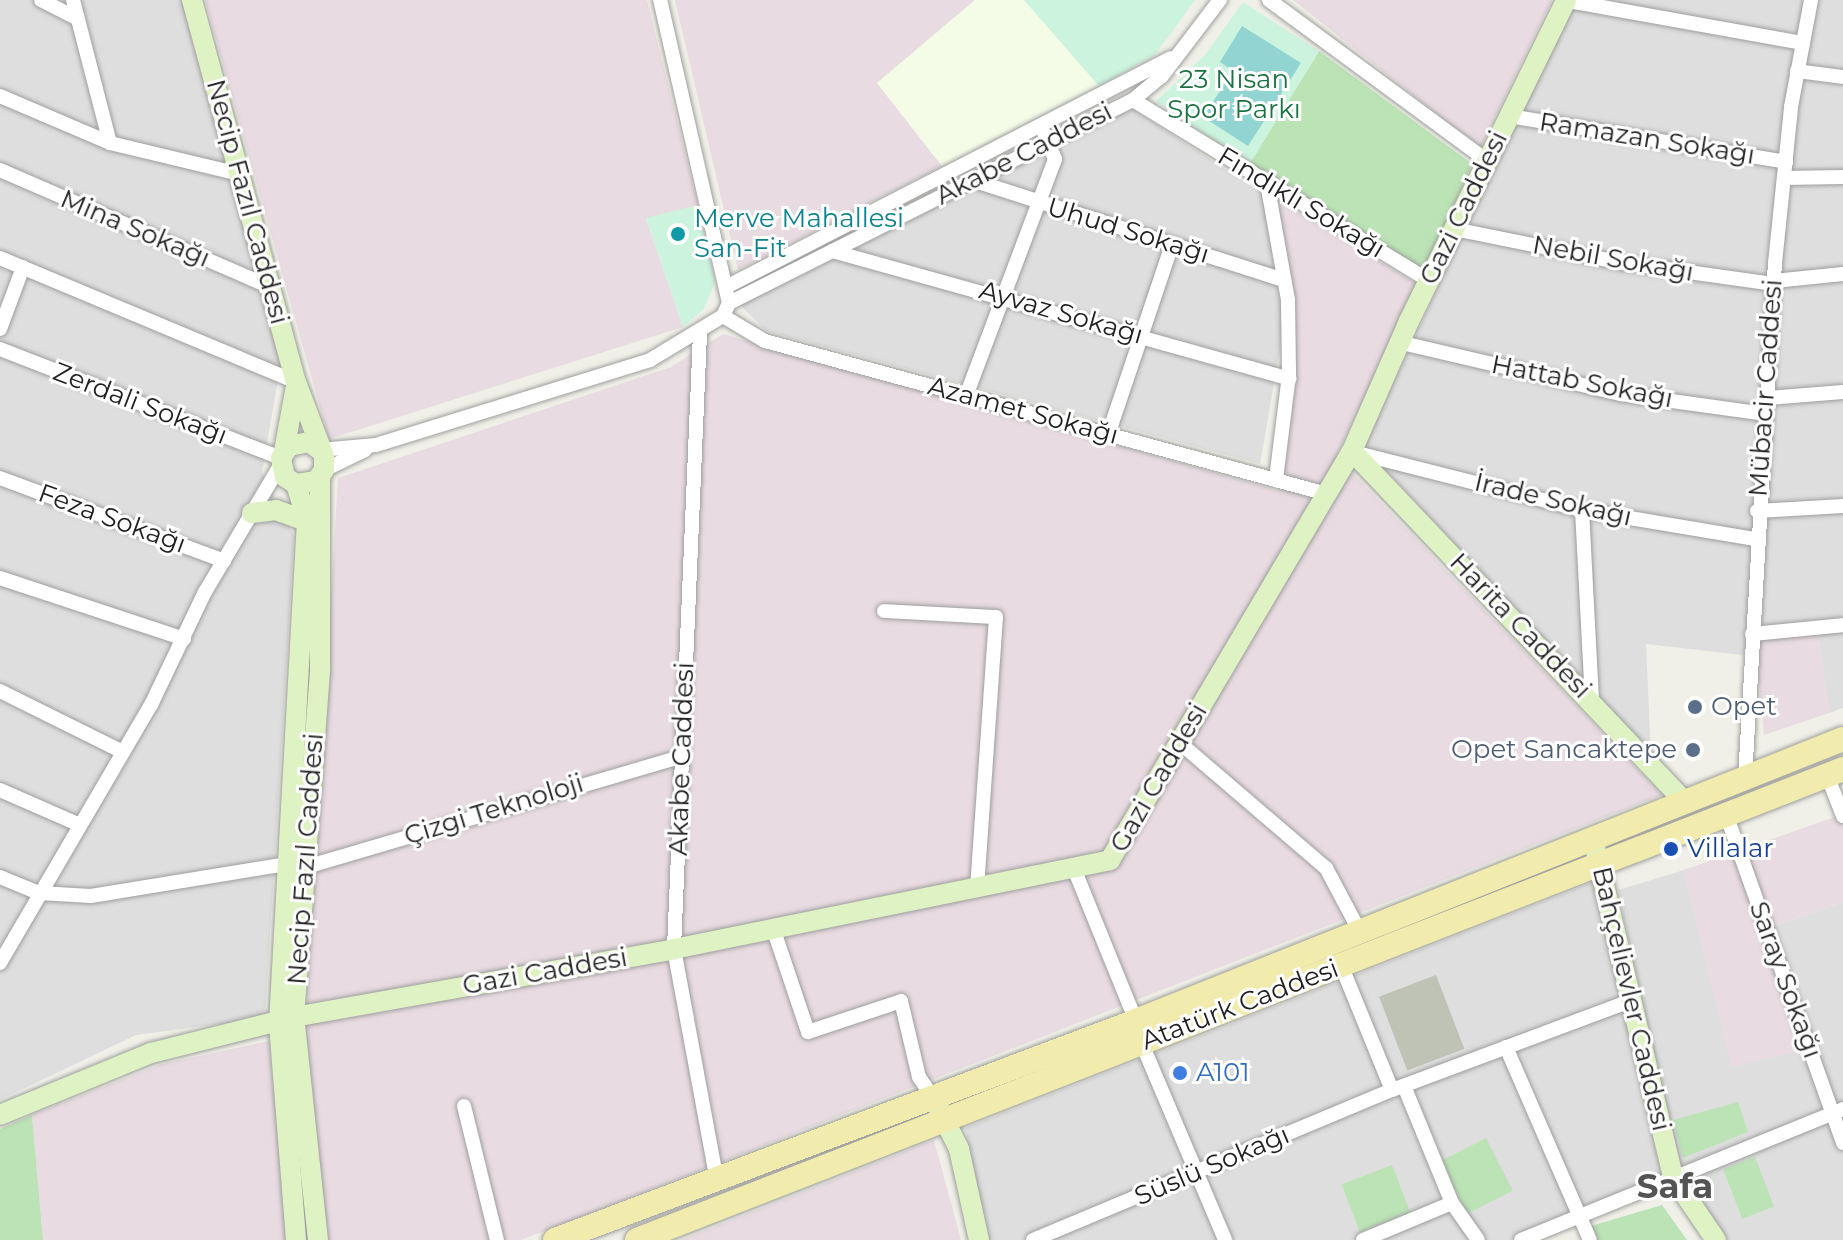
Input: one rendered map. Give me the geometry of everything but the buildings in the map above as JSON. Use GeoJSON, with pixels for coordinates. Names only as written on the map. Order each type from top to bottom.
{"type":"FeatureCollection","features":[{"type":"Feature","properties":{"kind":"main road"},"geometry":{"type":"LineString","coordinates":[[555,1240],[717,1182],[933,1098],[1139,1032],[1360,932],[1843,739]]}},
{"type":"Feature","properties":{"kind":"main road","name":"Atatürk Caddesi"},"geometry":{"type":"LineString","coordinates":[[637,1240],[944,1121],[1139,1032],[1341,965],[1727,817],[1835,772]]}},
{"type":"Feature","properties":{"kind":"street"},"geometry":{"type":"LineString","coordinates":[[41,0],[76,18]]}},
{"type":"Feature","properties":{"kind":"street"},"geometry":{"type":"LineString","coordinates":[[73,0],[110,143]]}},
{"type":"Feature","properties":{"kind":"street","name":"Necip Fazıl Caddesi"},"geometry":{"type":"LineString","coordinates":[[192,0],[321,465],[320,669],[297,866]]}},
{"type":"Feature","properties":{"kind":"street"},"geometry":{"type":"LineString","coordinates":[[660,0],[726,287],[726,310]]}},
{"type":"Feature","properties":{"kind":"street","name":"Akabe Caddesi"},"geometry":{"type":"LineString","coordinates":[[321,465],[650,360],[700,333],[726,310],[832,251],[1133,100],[1178,54],[1220,0]]}},
{"type":"Feature","properties":{"kind":"street"},"geometry":{"type":"LineString","coordinates":[[1269,0],[1487,161]]}},
{"type":"Feature","properties":{"kind":"street","name":"Mübacir Caddesi"},"geometry":{"type":"LineString","coordinates":[[1745,778],[1757,511],[1768,398],[1774,283],[1797,71],[1811,0]]}},
{"type":"Feature","properties":{"kind":"street"},"geometry":{"type":"LineString","coordinates":[[1565,1],[1803,43]]}},
{"type":"Feature","properties":{"kind":"street","name":"Gazi Caddesi"},"geometry":{"type":"LineString","coordinates":[[0,1115],[151,1053],[287,1020],[674,949],[977,887],[1075,871],[1110,860],[1352,451],[1429,281],[1565,1]]}},
{"type":"Feature","properties":{"kind":"street","name":"Akabe Caddesi"},"geometry":{"type":"LineString","coordinates":[[726,287],[1178,54]]}},
{"type":"Feature","properties":{"kind":"street"},"geometry":{"type":"LineString","coordinates":[[1797,71],[1843,77]]}},
{"type":"Feature","properties":{"kind":"street"},"geometry":{"type":"LineString","coordinates":[[0,96],[110,143],[239,174]]}},
{"type":"Feature","properties":{"kind":"street","name":"Fındıklı Sokağı"},"geometry":{"type":"LineString","coordinates":[[1133,100],[1429,281]]}},
{"type":"Feature","properties":{"kind":"street","name":"Ramazan Sokağı"},"geometry":{"type":"LineString","coordinates":[[1509,116],[1786,162]]}},
{"type":"Feature","properties":{"kind":"street"},"geometry":{"type":"LineString","coordinates":[[966,396],[1055,159],[1041,126]]}},
{"type":"Feature","properties":{"kind":"street","name":"Mina Sokağı"},"geometry":{"type":"LineString","coordinates":[[0,170],[270,287]]}},
{"type":"Feature","properties":{"kind":"street"},"geometry":{"type":"LineString","coordinates":[[1784,178],[1843,177]]}},
{"type":"Feature","properties":{"kind":"street","name":"Uhud Sokağı"},"geometry":{"type":"LineString","coordinates":[[972,180],[1039,204],[1284,280]]}},
{"type":"Feature","properties":{"kind":"street"},"geometry":{"type":"LineString","coordinates":[[1267,183],[1284,280],[1289,379],[1276,480]]}},
{"type":"Feature","properties":{"kind":"street","name":"Nebil Sokağı"},"geometry":{"type":"LineString","coordinates":[[1454,229],[1617,262],[1774,283],[1843,274]]}},
{"type":"Feature","properties":{"kind":"street"},"geometry":{"type":"LineString","coordinates":[[1108,435],[1172,245]]}},
{"type":"Feature","properties":{"kind":"street","name":"Ayvaz Sokağı"},"geometry":{"type":"LineString","coordinates":[[832,251],[1002,296],[1289,379]]}},
{"type":"Feature","properties":{"kind":"street"},"geometry":{"type":"LineString","coordinates":[[0,258],[296,382],[286,468]]}},
{"type":"Feature","properties":{"kind":"street"},"geometry":{"type":"LineString","coordinates":[[0,329],[23,267]]}},
{"type":"Feature","properties":{"kind":"street","name":"Azamet Sokağı"},"geometry":{"type":"LineString","coordinates":[[726,310],[765,341],[1327,494]]}},
{"type":"Feature","properties":{"kind":"street","name":"Akabe Caddesi"},"geometry":{"type":"LineString","coordinates":[[700,333],[674,949],[717,1182]]}},
{"type":"Feature","properties":{"kind":"street","name":"Hattab Sokağı"},"geometry":{"type":"LineString","coordinates":[[1402,343],[1621,394],[1765,414]]}},
{"type":"Feature","properties":{"kind":"street","name":"Zerdali Sokağı"},"geometry":{"type":"LineString","coordinates":[[0,349],[286,468]]}},
{"type":"Feature","properties":{"kind":"street"},"geometry":{"type":"LineString","coordinates":[[1768,398],[1843,392]]}},
{"type":"Feature","properties":{"kind":"street"},"geometry":{"type":"LineString","coordinates":[[0,963],[252,513],[302,441],[321,465],[310,484],[286,468]]}},
{"type":"Feature","properties":{"kind":"street","name":"İrade Sokağı"},"geometry":{"type":"LineString","coordinates":[[1352,451],[1582,510],[1756,539]]}},
{"type":"Feature","properties":{"kind":"street","name":"Harita Caddesi"},"geometry":{"type":"LineString","coordinates":[[1352,451],[1686,803]]}},
{"type":"Feature","properties":{"kind":"street","name":"Necip Fazıl Caddesi"},"geometry":{"type":"LineString","coordinates":[[286,468],[307,521],[297,866],[287,1020],[296,1240]]}},
{"type":"Feature","properties":{"kind":"street","name":"Feza Sokağı"},"geometry":{"type":"LineString","coordinates":[[0,478],[224,561]]}},
{"type":"Feature","properties":{"kind":"street"},"geometry":{"type":"LineString","coordinates":[[1757,511],[1843,506]]}},
{"type":"Feature","properties":{"kind":"street"},"geometry":{"type":"LineString","coordinates":[[252,513],[276,510],[307,521]]}},
{"type":"Feature","properties":{"kind":"street"},"geometry":{"type":"LineString","coordinates":[[1582,510],[1592,702]]}},
{"type":"Feature","properties":{"kind":"street"},"geometry":{"type":"LineString","coordinates":[[0,578],[184,639]]}},
{"type":"Feature","properties":{"kind":"street"},"geometry":{"type":"LineString","coordinates":[[884,611],[996,617],[977,887]]}},
{"type":"Feature","properties":{"kind":"street"},"geometry":{"type":"LineString","coordinates":[[1752,634],[1843,625]]}},
{"type":"Feature","properties":{"kind":"street"},"geometry":{"type":"LineString","coordinates":[[0,691],[121,751]]}},
{"type":"Feature","properties":{"kind":"street"},"geometry":{"type":"LineString","coordinates":[[1180,743],[1326,868],[1360,932]]}},
{"type":"Feature","properties":{"kind":"street","name":"Çizgi Teknoloji"},"geometry":{"type":"LineString","coordinates":[[0,877],[39,893],[91,896],[297,866],[682,756]]}},
{"type":"Feature","properties":{"kind":"street"},"geometry":{"type":"LineString","coordinates":[[1835,772],[1843,816]]}},
{"type":"Feature","properties":{"kind":"street"},"geometry":{"type":"LineString","coordinates":[[0,790],[80,825]]}},
{"type":"Feature","properties":{"kind":"street","name":"Saray Sokağı"},"geometry":{"type":"LineString","coordinates":[[1727,817],[1838,1111],[1843,1143]]}},
{"type":"Feature","properties":{"kind":"street","name":"Bahçelievler Caddesi"},"geometry":{"type":"LineString","coordinates":[[1591,841],[1602,864],[1630,1001],[1673,1177],[1716,1240]]}},
{"type":"Feature","properties":{"kind":"street"},"geometry":{"type":"LineString","coordinates":[[1075,871],[1225,1240]]}},
{"type":"Feature","properties":{"kind":"street"},"geometry":{"type":"LineString","coordinates":[[773,928],[808,1032],[901,1001],[919,1077],[959,1149],[979,1240]]}},
{"type":"Feature","properties":{"kind":"street"},"geometry":{"type":"LineString","coordinates":[[1341,965],[1452,1203],[1478,1240]]}},
{"type":"Feature","properties":{"kind":"street","name":"Süslü Sokağı"},"geometry":{"type":"LineString","coordinates":[[1033,1240],[1398,1088],[1630,1001]]}},
{"type":"Feature","properties":{"kind":"street","name":"Necip Fazıl Caddesi"},"geometry":{"type":"LineString","coordinates":[[287,1020],[318,1240]]}},
{"type":"Feature","properties":{"kind":"street"},"geometry":{"type":"LineString","coordinates":[[1506,1047],[1590,1240]]}},
{"type":"Feature","properties":{"kind":"street"},"geometry":{"type":"LineString","coordinates":[[464,1106],[497,1240]]}},
{"type":"Feature","properties":{"kind":"street"},"geometry":{"type":"LineString","coordinates":[[1521,1240],[1580,1214],[1662,1187],[1673,1177],[1838,1111]]}},
{"type":"Feature","properties":{"kind":"street"},"geometry":{"type":"LineString","coordinates":[[1363,1240],[1452,1203]]}},
{"type":"Feature","properties":{"kind":"shaded area"},"geometry":{"type":"Polygon","coordinates":[[[0,0],[182,0],[281,362],[262,472],[294,536],[265,1018],[136,1035],[0,1100],[0,0]]]}},
{"type":"Feature","properties":{"kind":"shaded area"},"geometry":{"type":"Polygon","coordinates":[[[205,0],[647,0],[698,205],[646,219],[683,327],[329,439],[205,0]]]}},
{"type":"Feature","properties":{"kind":"shaded area"},"geometry":{"type":"Polygon","coordinates":[[[675,0],[975,0],[877,83],[942,166],[738,270],[675,0]]]}},
{"type":"Feature","properties":{"kind":"shaded area"},"geometry":{"type":"Polygon","coordinates":[[[975,0],[1024,0],[1099,86],[942,166],[877,83],[975,0]]]}},
{"type":"Feature","properties":{"kind":"shaded area"},"geometry":{"type":"Polygon","coordinates":[[[1293,0],[1552,0],[1480,148],[1293,0]]]}},
{"type":"Feature","properties":{"kind":"shaded area"},"geometry":{"type":"Polygon","coordinates":[[[1572,0],[1843,0],[1843,708],[1829,713],[1818,633],[1755,639],[1742,655],[1646,644],[1651,757],[1364,446],[1572,0]]]}},
{"type":"Feature","properties":{"kind":"shaded area"},"geometry":{"type":"Polygon","coordinates":[[[1131,108],[1262,193],[1284,326],[1260,464],[766,331],[739,304],[1131,108]]]}},
{"type":"Feature","properties":{"kind":"shaded area"},"geometry":{"type":"Polygon","coordinates":[[[1278,201],[1419,285],[1336,456],[1662,795],[521,1240],[328,1240],[305,1033],[338,478],[671,367],[723,334],[1279,491],[1296,340],[1278,201]]]}},
{"type":"Feature","properties":{"kind":"shaded area"},"geometry":{"type":"Polygon","coordinates":[[[1818,633],[1829,713],[1764,735],[1755,639],[1818,633]]]}},
{"type":"Feature","properties":{"kind":"shaded area"},"geometry":{"type":"Polygon","coordinates":[[[1843,814],[1843,902],[1761,931],[1805,1050],[1732,1067],[1684,870],[1843,814]]]}},
{"type":"Feature","properties":{"kind":"shaded area"},"geometry":{"type":"Polygon","coordinates":[[[1684,870],[1732,1066],[1761,931],[1843,902],[1843,1240],[1728,1240],[1715,1230],[1681,1175],[1618,890],[1684,870]]]}},
{"type":"Feature","properties":{"kind":"shaded area"},"geometry":{"type":"Polygon","coordinates":[[[1593,882],[1663,1182],[1513,1240],[988,1240],[965,1128],[1593,882]]]}},
{"type":"Feature","properties":{"kind":"shaded area"},"geometry":{"type":"Polygon","coordinates":[[[1436,975],[1464,1049],[1407,1071],[1379,997],[1436,975]]]}},
{"type":"Feature","properties":{"kind":"shaded area"},"geometry":{"type":"Polygon","coordinates":[[[269,1041],[287,1240],[43,1240],[32,1115],[162,1064],[269,1041]]]}},
{"type":"Feature","properties":{"kind":"shaded area"},"geometry":{"type":"Polygon","coordinates":[[[934,1140],[961,1240],[681,1240],[934,1140]]]}},
{"type":"Feature","properties":{"kind":"green space"},"geometry":{"type":"Polygon","coordinates":[[[1024,0],[1195,0],[1155,55],[1099,86],[1024,0]]]}},
{"type":"Feature","properties":{"kind":"green space","name":"23 Nisan Spor Parkı"},"geometry":{"type":"Polygon","coordinates":[[[1243,2],[1319,51],[1249,165],[1156,101],[1205,55],[1243,2]]]}},
{"type":"Feature","properties":{"kind":"green space"},"geometry":{"type":"Polygon","coordinates":[[[1242,26],[1301,63],[1248,146],[1203,117],[1233,71],[1220,62],[1242,26]]]}},
{"type":"Feature","properties":{"kind":"green space"},"geometry":{"type":"Polygon","coordinates":[[[1319,51],[1472,164],[1425,273],[1249,165],[1319,51]]]}},
{"type":"Feature","properties":{"kind":"green space"},"geometry":{"type":"Polygon","coordinates":[[[698,205],[715,282],[704,309],[683,327],[646,218],[698,205]]]}},
{"type":"Feature","properties":{"kind":"green space"},"geometry":{"type":"Polygon","coordinates":[[[1738,1102],[1748,1132],[1683,1158],[1673,1120],[1738,1102]]]}},
{"type":"Feature","properties":{"kind":"green space"},"geometry":{"type":"Polygon","coordinates":[[[32,1115],[43,1240],[0,1240],[0,1129],[32,1115]]]}},
{"type":"Feature","properties":{"kind":"green space"},"geometry":{"type":"Polygon","coordinates":[[[1486,1138],[1513,1191],[1467,1214],[1441,1161],[1486,1138]]]}},
{"type":"Feature","properties":{"kind":"green space"},"geometry":{"type":"Polygon","coordinates":[[[1755,1157],[1774,1206],[1742,1219],[1723,1169],[1755,1157]]]}},
{"type":"Feature","properties":{"kind":"green space"},"geometry":{"type":"Polygon","coordinates":[[[1392,1165],[1410,1213],[1360,1232],[1342,1184],[1392,1165]]]}},
{"type":"Feature","properties":{"kind":"green space"},"geometry":{"type":"Polygon","coordinates":[[[1662,1205],[1687,1240],[1596,1240],[1591,1226],[1662,1205]]]}},
{"type":"Feature","properties":{"kind":"place","name":"Merve Mahallesi San-Fit"},"geometry":{"type":"Point","coordinates":[678,234]}},
{"type":"Feature","properties":{"kind":"place","name":"Opet"},"geometry":{"type":"Point","coordinates":[1695,707]}},
{"type":"Feature","properties":{"kind":"place","name":"Opet Sancaktepe"},"geometry":{"type":"Point","coordinates":[1693,750]}},
{"type":"Feature","properties":{"kind":"place","name":"Villalar"},"geometry":{"type":"Point","coordinates":[1671,849]}},
{"type":"Feature","properties":{"kind":"place","name":"A101"},"geometry":{"type":"Point","coordinates":[1180,1073]}},
{"type":"Feature","properties":{"kind":"district","name":"Safa"},"geometry":{"type":"Point","coordinates":[1675,1187]}}]}
